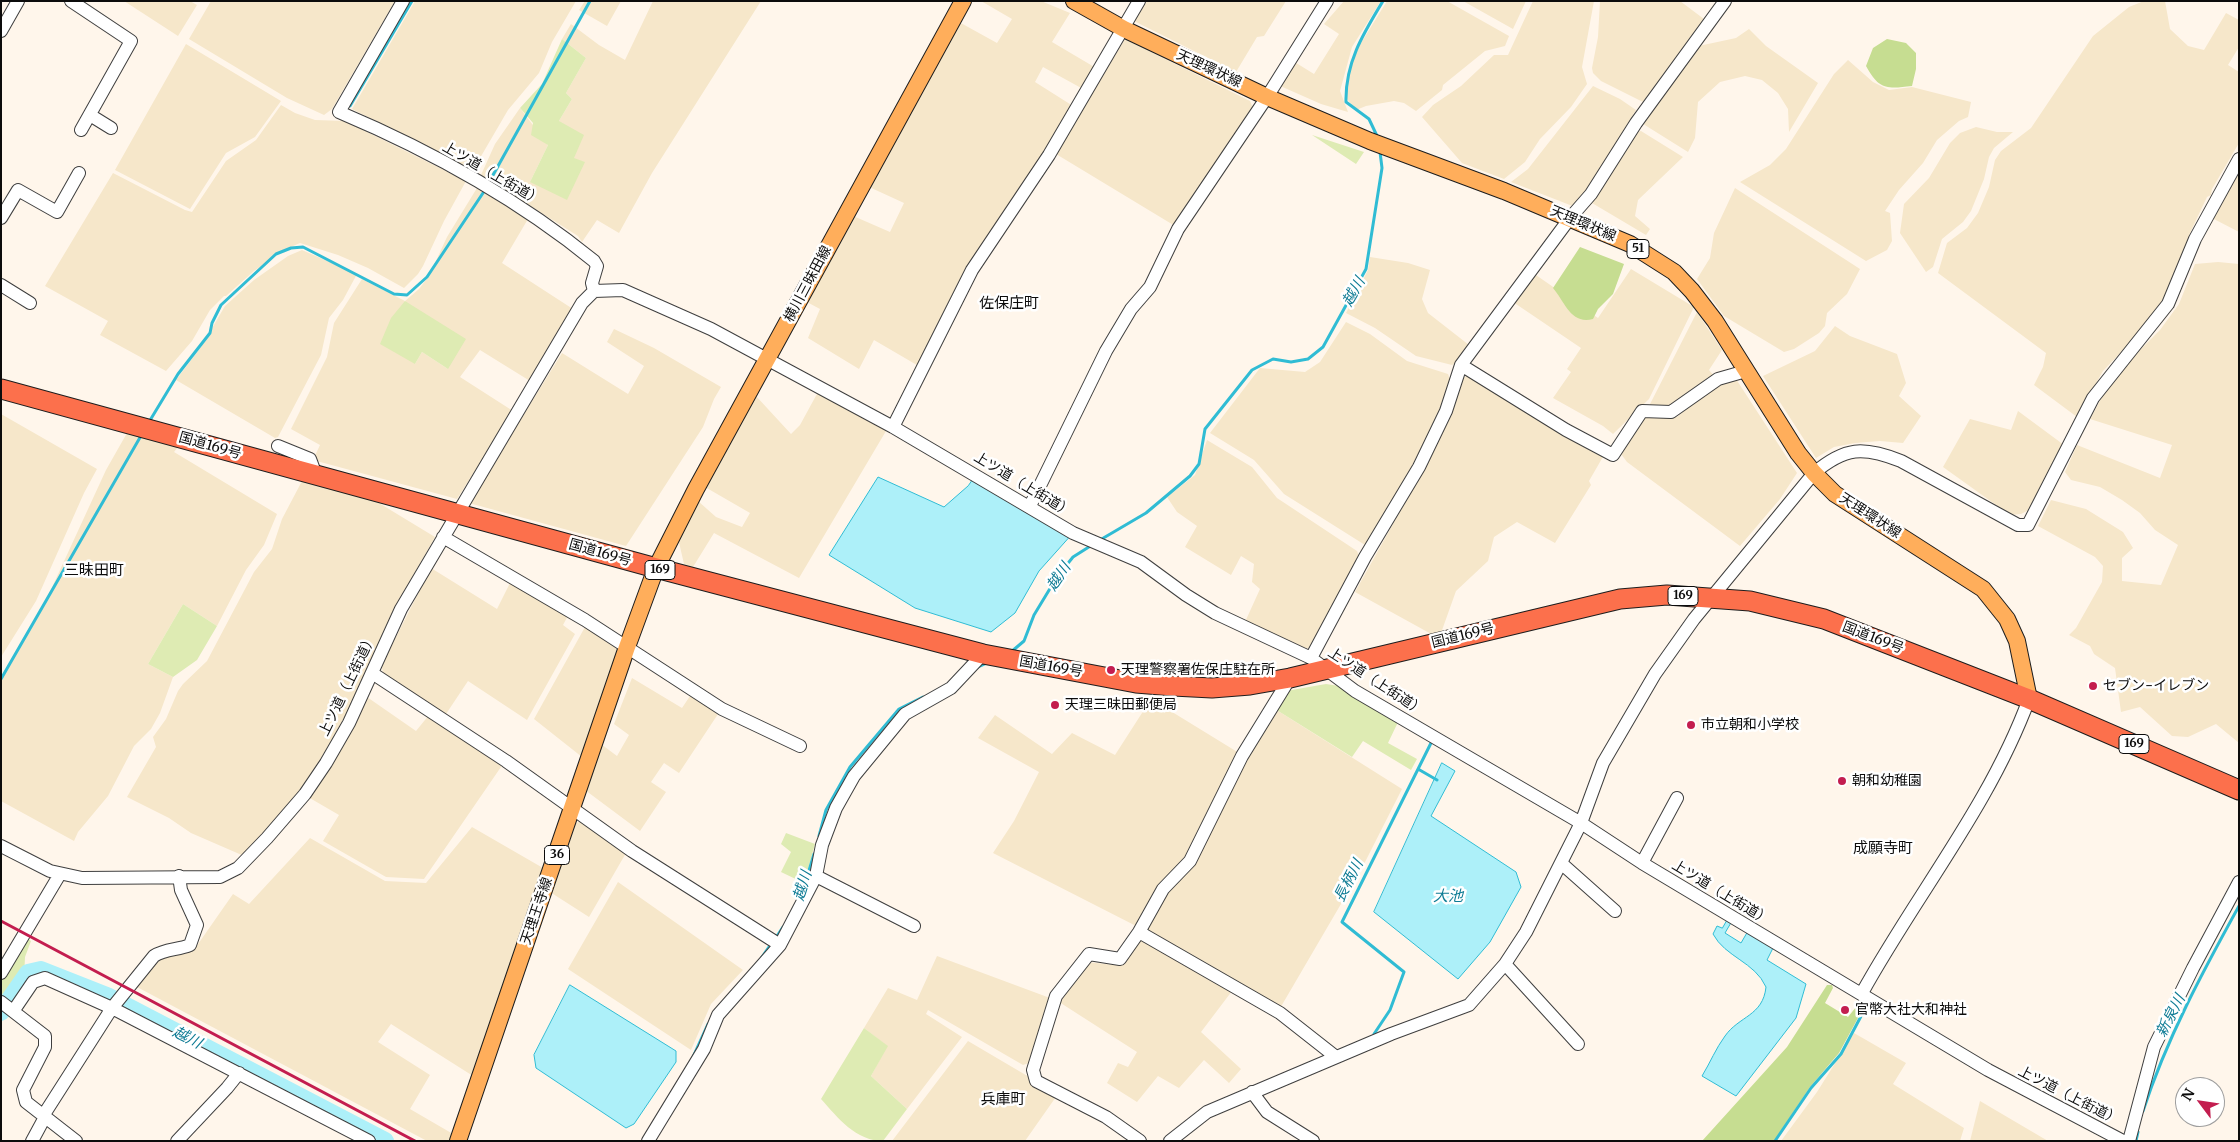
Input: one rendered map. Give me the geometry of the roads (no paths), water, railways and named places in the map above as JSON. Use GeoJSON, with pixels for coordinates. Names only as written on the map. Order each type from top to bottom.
{"type":"FeatureCollection","features":[{"type":"Feature","properties":{"kind":"highway","name":"国道169号"},"geometry":{"type":"LineString","coordinates":[[1,389],[656,568],[983,654],[1136,682],[1212,688],[1250,685],[1290,678],[1620,599],[1667,595],[1772,605],[1824,619],[2029,699],[2239,790]]}},
{"type":"Feature","properties":{"kind":"main road","name":"横川三昧田線"},"geometry":{"type":"LineString","coordinates":[[656,568],[696,489],[769,358],[860,185],[963,1]]}},
{"type":"Feature","properties":{"kind":"main road","name":"天理環状線"},"geometry":{"type":"LineString","coordinates":[[1074,1],[1124,29],[1267,97],[1370,141],[1570,218],[1630,244],[1674,272],[1715,321],[1798,453],[1814,473],[1836,494],[1983,589],[2008,619],[2017,641],[2029,699]]}},
{"type":"Feature","properties":{"kind":"main road","name":"天理王寺線"},"geometry":{"type":"LineString","coordinates":[[458,1141],[572,810],[626,646],[656,568]]}},
{"type":"Feature","properties":{"kind":"street"},"geometry":{"type":"LineString","coordinates":[[1,31],[18,1]]}},
{"type":"Feature","properties":{"kind":"street"},"geometry":{"type":"LineString","coordinates":[[71,1],[131,41],[81,130]]}},
{"type":"Feature","properties":{"kind":"street","name":"上ツ道（上街道）"},"geometry":{"type":"LineString","coordinates":[[403,1],[339,112],[422,152],[540,219],[594,261],[597,266],[592,283],[594,291]]}},
{"type":"Feature","properties":{"kind":"street"},"geometry":{"type":"LineString","coordinates":[[893,427],[972,270],[1049,155],[1139,1]]}},
{"type":"Feature","properties":{"kind":"street"},"geometry":{"type":"LineString","coordinates":[[1030,506],[1106,351],[1131,309],[1150,287],[1178,229],[1267,97],[1327,1]]}},
{"type":"Feature","properties":{"kind":"street"},"geometry":{"type":"LineString","coordinates":[[1311,658],[1365,557],[1419,467],[1446,411],[1461,366],[1570,218],[1591,194],[1636,122],[1725,1]]}},
{"type":"Feature","properties":{"kind":"street"},"geometry":{"type":"LineString","coordinates":[[90,115],[110,128]]}},
{"type":"Feature","properties":{"kind":"street"},"geometry":{"type":"LineString","coordinates":[[1170,1141],[1207,1112],[1391,1034],[1469,1005],[1505,964],[1526,932],[1581,823],[1603,763],[1650,682],[1694,619],[1814,473],[1833,457],[1865,451],[1882,453],[1901,461],[2018,525],[2028,525],[2093,398],[2168,304],[2195,239],[2239,159]]}},
{"type":"Feature","properties":{"kind":"street"},"geometry":{"type":"LineString","coordinates":[[1,218],[18,190],[57,212],[79,173]]}},
{"type":"Feature","properties":{"kind":"street"},"geometry":{"type":"LineString","coordinates":[[1,285],[30,303]]}},
{"type":"Feature","properties":{"kind":"street","name":"上ツ道（上街道）"},"geometry":{"type":"LineString","coordinates":[[1,846],[60,874],[82,878],[220,877],[238,868],[305,794],[326,763],[372,673],[401,608],[582,304],[594,291],[623,290],[711,329],[769,358],[893,427],[1073,533],[1141,562],[1186,595],[1215,613],[1311,658],[1355,690],[1581,823],[1642,863],[2008,1082],[2123,1141]]}},
{"type":"Feature","properties":{"kind":"street"},"geometry":{"type":"LineString","coordinates":[[1461,366],[1566,430],[1613,455],[1642,411],[1671,412],[1718,379],[1746,372]]}},
{"type":"Feature","properties":{"kind":"street"},"geometry":{"type":"LineString","coordinates":[[278,446],[310,459],[313,467],[311,474]]}},
{"type":"Feature","properties":{"kind":"street"},"geometry":{"type":"LineString","coordinates":[[443,537],[586,620],[722,709],[800,746]]}},
{"type":"Feature","properties":{"kind":"street"},"geometry":{"type":"LineString","coordinates":[[648,1141],[704,1049],[718,1015],[780,945],[816,876],[822,845],[836,808],[854,776],[905,714],[951,688],[983,654]]}},
{"type":"Feature","properties":{"kind":"street"},"geometry":{"type":"LineString","coordinates":[[372,673],[506,760],[572,810],[780,945]]}},
{"type":"Feature","properties":{"kind":"street"},"geometry":{"type":"LineString","coordinates":[[1140,1141],[1106,1117],[1036,1081],[1033,1070],[1056,996],[1089,954],[1120,959],[1139,932],[1162,889],[1190,860],[1242,756],[1290,678]]}},
{"type":"Feature","properties":{"kind":"street"},"geometry":{"type":"LineString","coordinates":[[1862,993],[1884,954],[1974,811],[2029,699]]}},
{"type":"Feature","properties":{"kind":"street"},"geometry":{"type":"LineString","coordinates":[[1642,863],[1677,798]]}},
{"type":"Feature","properties":{"kind":"street"},"geometry":{"type":"LineString","coordinates":[[1561,862],[1615,911]]}},
{"type":"Feature","properties":{"kind":"street"},"geometry":{"type":"LineString","coordinates":[[1,972],[60,874]]}},
{"type":"Feature","properties":{"kind":"street"},"geometry":{"type":"LineString","coordinates":[[32,1141],[44,1116],[112,1008],[154,956],[162,951],[177,950],[190,945],[196,934],[197,925],[195,917],[181,890],[179,876]]}},
{"type":"Feature","properties":{"kind":"street"},"geometry":{"type":"LineString","coordinates":[[816,876],[914,926]]}},
{"type":"Feature","properties":{"kind":"street"},"geometry":{"type":"LineString","coordinates":[[2129,1141],[2154,1048],[2193,968],[2239,882]]}},
{"type":"Feature","properties":{"kind":"street"},"geometry":{"type":"LineString","coordinates":[[1139,932],[1280,1013],[1336,1057]]}},
{"type":"Feature","properties":{"kind":"street"},"geometry":{"type":"LineString","coordinates":[[1505,964],[1578,1044]]}},
{"type":"Feature","properties":{"kind":"street"},"geometry":{"type":"LineString","coordinates":[[14,1010],[33,982],[45,978],[112,1008],[369,1141]]}},
{"type":"Feature","properties":{"kind":"street"},"geometry":{"type":"LineString","coordinates":[[1,1002],[14,1010],[45,1036],[45,1046],[23,1090],[26,1102],[76,1141]]}},
{"type":"Feature","properties":{"kind":"street"},"geometry":{"type":"LineString","coordinates":[[177,1141],[239,1073]]}},
{"type":"Feature","properties":{"kind":"street"},"geometry":{"type":"LineString","coordinates":[[1252,1092],[1267,1112],[1313,1141]]}},
{"type":"Feature","properties":{"kind":"water"},"geometry":{"type":"Polygon","coordinates":[[[976,475],[1073,533],[1039,571],[1015,613],[991,632],[915,608],[829,555],[878,477],[944,507],[968,486],[976,475]]]}},
{"type":"Feature","properties":{"kind":"water","name":"大池"},"geometry":{"type":"Polygon","coordinates":[[[1442,763],[1455,771],[1431,816],[1516,872],[1521,887],[1490,942],[1458,979],[1374,912],[1442,763]]]}},
{"type":"Feature","properties":{"kind":"water"},"geometry":{"type":"Polygon","coordinates":[[[1728,919],[1732,921],[1725,933],[1741,943],[1748,931],[1774,946],[1767,960],[1806,984],[1796,1018],[1736,1096],[1702,1076],[1725,1036],[1760,1004],[1766,987],[1755,971],[1718,942],[1713,934],[1717,926],[1722,928],[1728,919]]]}},
{"type":"Feature","properties":{"kind":"water"},"geometry":{"type":"Polygon","coordinates":[[[570,985],[676,1051],[676,1062],[634,1124],[626,1128],[536,1068],[534,1055],[570,985]]]}},
{"type":"Feature","properties":{"kind":"waterway"},"geometry":{"type":"LineString","coordinates":[[350,106],[412,1]]}},
{"type":"Feature","properties":{"kind":"waterway"},"geometry":{"type":"LineString","coordinates":[[488,184],[590,1]]}},
{"type":"Feature","properties":{"kind":"waterway","name":"越川"},"geometry":{"type":"LineString","coordinates":[[1378,138],[1369,119],[1346,102],[1346,88],[1352,62],[1362,37],[1383,1]]}},
{"type":"Feature","properties":{"kind":"waterway","name":"越川"},"geometry":{"type":"LineString","coordinates":[[1100,540],[1146,513],[1190,476],[1199,464],[1205,429],[1252,370],[1273,359],[1291,362],[1308,359],[1323,347],[1366,269],[1382,168],[1380,152]]}},
{"type":"Feature","properties":{"kind":"waterway"},"geometry":{"type":"LineString","coordinates":[[149,422],[178,374],[210,333],[212,323],[221,305],[276,254],[291,248],[303,247],[394,294],[407,295],[427,277],[485,190]]}},
{"type":"Feature","properties":{"kind":"waterway"},"geometry":{"type":"LineString","coordinates":[[1,679],[142,434]]}},
{"type":"Feature","properties":{"kind":"waterway","name":"越川"},"geometry":{"type":"LineString","coordinates":[[1011,652],[1024,641],[1034,615],[1057,577],[1073,557],[1092,545]]}},
{"type":"Feature","properties":{"kind":"waterway","name":"越川"},"geometry":{"type":"LineString","coordinates":[[976,668],[989,662]]}},
{"type":"Feature","properties":{"kind":"waterway","name":"越川"},"geometry":{"type":"LineString","coordinates":[[819,836],[826,810],[850,767],[899,709],[923,697]]}},
{"type":"Feature","properties":{"kind":"waterway","name":"長柄川"},"geometry":{"type":"LineString","coordinates":[[1374,1034],[1390,1010],[1404,972],[1342,922],[1431,743]]}},
{"type":"Feature","properties":{"kind":"waterway"},"geometry":{"type":"LineString","coordinates":[[1418,769],[1437,780]]}},
{"type":"Feature","properties":{"kind":"waterway","name":"越川"},"geometry":{"type":"LineString","coordinates":[[804,887],[814,854]]}},
{"type":"Feature","properties":{"kind":"waterway","name":"新泉川"},"geometry":{"type":"LineString","coordinates":[[2143,1111],[2174,1032],[2239,906]]}},
{"type":"Feature","properties":{"kind":"waterway","name":"越川"},"geometry":{"type":"LineString","coordinates":[[775,939],[783,927]]}},
{"type":"Feature","properties":{"kind":"waterway","name":"越川"},"geometry":{"type":"LineString","coordinates":[[762,957],[771,944]]}},
{"type":"Feature","properties":{"kind":"waterway","name":"越川"},"geometry":{"type":"LineString","coordinates":[[1,1012],[28,973],[41,970],[107,996],[385,1141]]}},
{"type":"Feature","properties":{"kind":"waterway"},"geometry":{"type":"LineString","coordinates":[[1775,1141],[1811,1088],[1841,1054],[1868,1003]]}},
{"type":"Feature","properties":{"kind":"waterway","name":"越川"},"geometry":{"type":"LineString","coordinates":[[693,1057],[708,1024]]}},
{"type":"Feature","properties":{"kind":"waterway","name":"新泉川"},"geometry":{"type":"LineString","coordinates":[[2136,1141],[2138,1132]]}},
{"type":"Feature","properties":{"kind":"railway"},"geometry":{"type":"LineString","coordinates":[[1,921],[415,1141]]}},
{"type":"Feature","properties":{"kind":"place","name":"天理警察署佐保庄駐在所"},"geometry":{"type":"Point","coordinates":[1111,670]}},
{"type":"Feature","properties":{"kind":"place","name":"セブン-イレブン"},"geometry":{"type":"Point","coordinates":[2093,686]}},
{"type":"Feature","properties":{"kind":"place","name":"天理三昧田郵便局"},"geometry":{"type":"Point","coordinates":[1055,705]}},
{"type":"Feature","properties":{"kind":"place","name":"市立朝和小学校"},"geometry":{"type":"Point","coordinates":[1691,725]}},
{"type":"Feature","properties":{"kind":"place","name":"朝和幼稚園"},"geometry":{"type":"Point","coordinates":[1842,781]}},
{"type":"Feature","properties":{"kind":"place","name":"官幣大社大和神社"},"geometry":{"type":"Point","coordinates":[1845,1010]}},
{"type":"Feature","properties":{"kind":"district","name":"佐保庄町"},"geometry":{"type":"Point","coordinates":[1009,304]}},
{"type":"Feature","properties":{"kind":"district","name":"三昧田町"},"geometry":{"type":"Point","coordinates":[94,571]}},
{"type":"Feature","properties":{"kind":"district","name":"成願寺町"},"geometry":{"type":"Point","coordinates":[1883,849]}},
{"type":"Feature","properties":{"kind":"district","name":"兵庫町"},"geometry":{"type":"Point","coordinates":[1003,1100]}}]}
